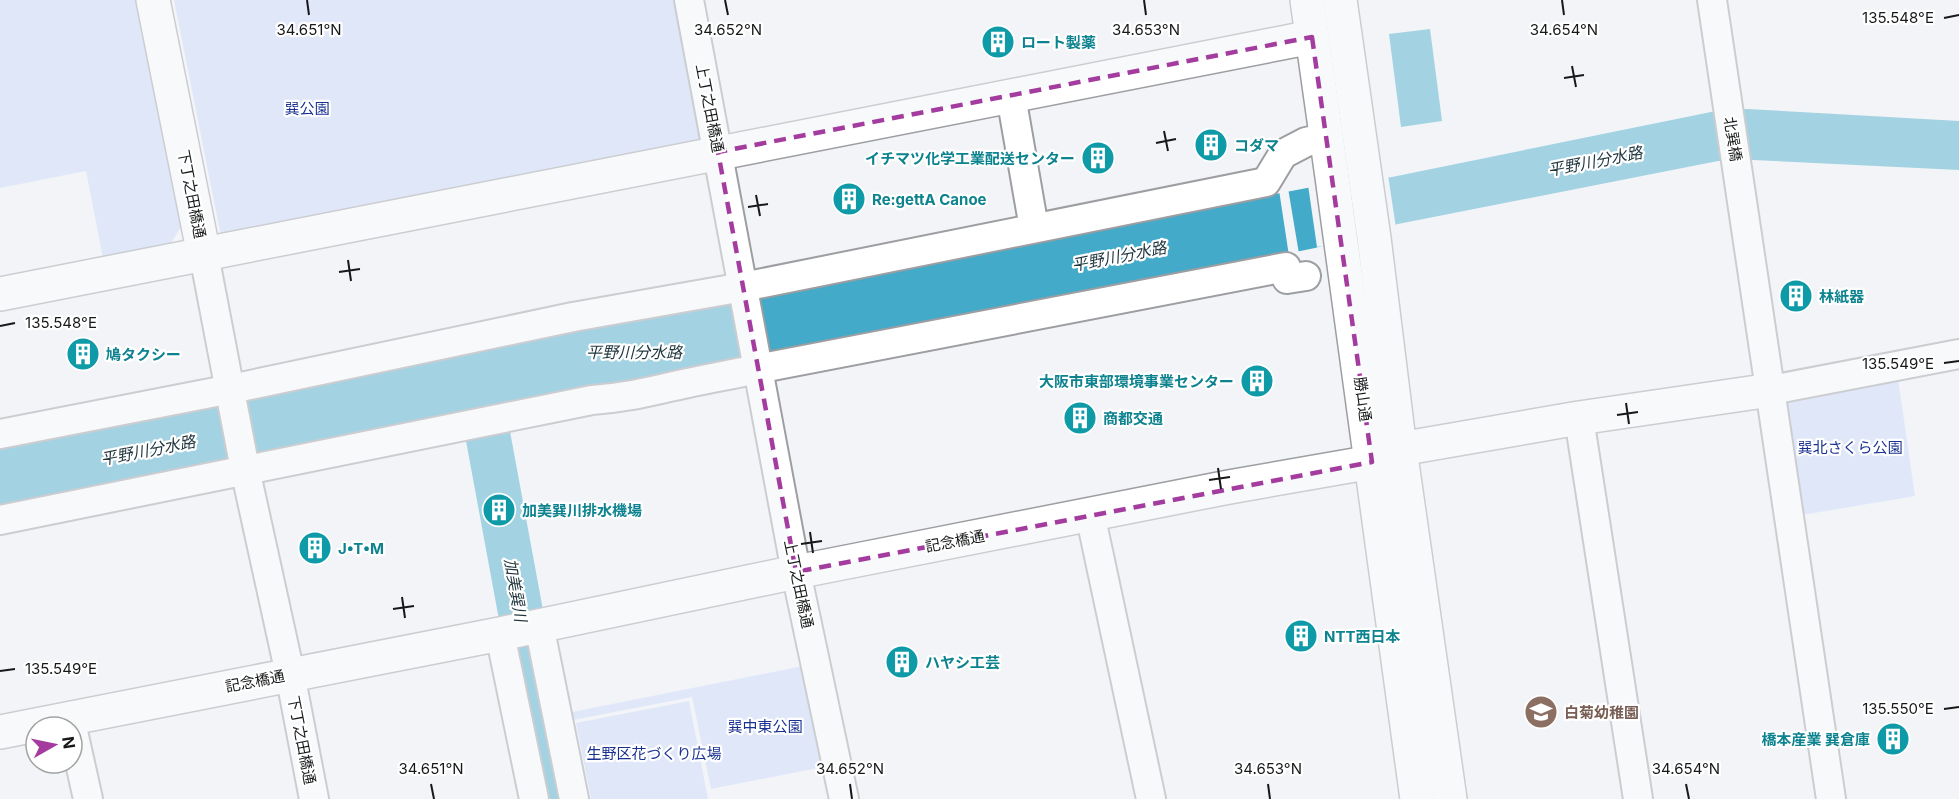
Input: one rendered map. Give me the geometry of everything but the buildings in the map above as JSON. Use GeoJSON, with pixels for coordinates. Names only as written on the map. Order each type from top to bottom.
{"type":"FeatureCollection","features":[{"type":"Feature","properties":{"kind":"street","name":"下丁之田橋通"},"geometry":{"type":"LineString","coordinates":[[153,0],[245,469],[290,674],[314,799]]}},
{"type":"Feature","properties":{"kind":"street","name":"上丁之田橋通"},"geometry":{"type":"LineString","coordinates":[[688,0],[796,572],[844,799]]}},
{"type":"Feature","properties":{"kind":"street","name":"勝山通"},"geometry":{"type":"LineString","coordinates":[[1307,0],[1328,137],[1341,243],[1386,456],[1450,799]]}},
{"type":"Feature","properties":{"kind":"street","name":"勝山通"},"geometry":{"type":"LineString","coordinates":[[1340,0],[1374,238],[1386,456],[1417,799]]}},
{"type":"Feature","properties":{"kind":"street","name":"北巽橋"},"geometry":{"type":"LineString","coordinates":[[1712,0],[1831,799]]}},
{"type":"Feature","properties":{"kind":"street"},"geometry":{"type":"LineString","coordinates":[[0,294],[1312,37]]}},
{"type":"Feature","properties":{"kind":"street"},"geometry":{"type":"LineString","coordinates":[[1011,96],[1034,228]]}},
{"type":"Feature","properties":{"kind":"street"},"geometry":{"type":"LineString","coordinates":[[0,434],[231,389],[573,317],[743,288],[1266,182],[1283,154],[1306,142],[1328,137]]}},
{"type":"Feature","properties":{"kind":"street"},"geometry":{"type":"LineString","coordinates":[[0,520],[592,400],[644,394],[757,367],[1286,267],[1287,279],[1306,276]]}},
{"type":"Feature","properties":{"kind":"street"},"geometry":{"type":"LineString","coordinates":[[1771,390],[1959,354]]}},
{"type":"Feature","properties":{"kind":"street","name":"記念橋通"},"geometry":{"type":"LineString","coordinates":[[84,715],[1579,418],[1771,390]]}},
{"type":"Feature","properties":{"kind":"street"},"geometry":{"type":"LineString","coordinates":[[1579,418],[1638,799]]}},
{"type":"Feature","properties":{"kind":"street"},"geometry":{"type":"LineString","coordinates":[[1090,514],[1151,799]]}},
{"type":"Feature","properties":{"kind":"street"},"geometry":{"type":"LineString","coordinates":[[520,629],[534,799]]}},
{"type":"Feature","properties":{"kind":"street"},"geometry":{"type":"LineString","coordinates":[[520,629],[574,799]]}},
{"type":"Feature","properties":{"kind":"street","name":"記念橋通"},"geometry":{"type":"LineString","coordinates":[[0,732],[24,727]]}},
{"type":"Feature","properties":{"kind":"street"},"geometry":{"type":"LineString","coordinates":[[83,775],[88,799]]}},
{"type":"Feature","properties":{"kind":"highlighted area"},"geometry":{"type":"Polygon","coordinates":[[[1312,37],[1372,462],[796,572],[718,152],[1312,37]]]}},
{"type":"Feature","properties":{"kind":"green space"},"geometry":{"type":"Polygon","coordinates":[[[0,0],[135,0],[181,227],[169,246],[103,258],[86,171],[0,188],[0,0]]]}},
{"type":"Feature","properties":{"kind":"green space","name":"巽公園"},"geometry":{"type":"Polygon","coordinates":[[[174,0],[677,0],[705,141],[221,236],[174,0]]]}},
{"type":"Feature","properties":{"kind":"green space","name":"巽北さくら公園"},"geometry":{"type":"Polygon","coordinates":[[[1897,372],[1915,496],[1802,515],[1785,398],[1897,372]]]}},
{"type":"Feature","properties":{"kind":"green space","name":"巽中東公園"},"geometry":{"type":"Polygon","coordinates":[[[808,665],[828,766],[711,789],[692,697],[573,720],[572,712],[808,665]]]}},
{"type":"Feature","properties":{"kind":"green space","name":"生野区花づくり広場"},"geometry":{"type":"Polygon","coordinates":[[[689,701],[708,799],[591,799],[576,723],[689,701]]]}},
{"type":"Feature","properties":{"kind":"water"},"geometry":{"type":"Polygon","coordinates":[[[1430,29],[1442,121],[1401,127],[1389,34],[1430,29]]]}},
{"type":"Feature","properties":{"kind":"water","name":"平野川分水路"},"geometry":{"type":"Polygon","coordinates":[[[1747,109],[1959,121],[1959,170],[1753,160],[1718,161],[1398,224],[1315,248],[0,512],[0,443],[582,330],[603,318],[760,293],[1307,188],[1392,177],[1711,112],[1747,109]]]}},
{"type":"Feature","properties":{"kind":"pier"},"geometry":{"type":"Polygon","coordinates":[[[1388,175],[1396,228],[1348,242],[1317,247],[1308,185],[1388,175]]]}},
{"type":"Feature","properties":{"kind":"pier"},"geometry":{"type":"Polygon","coordinates":[[[1288,188],[1299,254],[1289,256],[1279,190],[1288,188]]]}},
{"type":"Feature","properties":{"kind":"waterway","name":"加美巽川"},"geometry":{"type":"LineString","coordinates":[[478,382],[555,799]]}},
{"type":"Feature","properties":{"kind":"place","name":"ロート製薬"},"geometry":{"type":"Point","coordinates":[998,42]}},
{"type":"Feature","properties":{"kind":"place","name":"コダマ"},"geometry":{"type":"Point","coordinates":[1211,145]}},
{"type":"Feature","properties":{"kind":"place","name":"イチマツ化学工業配送センター"},"geometry":{"type":"Point","coordinates":[1098,158]}},
{"type":"Feature","properties":{"kind":"place","name":"Re:gettA Canoe"},"geometry":{"type":"Point","coordinates":[849,199]}},
{"type":"Feature","properties":{"kind":"place","name":"林紙器"},"geometry":{"type":"Point","coordinates":[1796,296]}},
{"type":"Feature","properties":{"kind":"place","name":"鳩タクシー"},"geometry":{"type":"Point","coordinates":[83,354]}},
{"type":"Feature","properties":{"kind":"place","name":"大阪市東部環境事業センター"},"geometry":{"type":"Point","coordinates":[1257,381]}},
{"type":"Feature","properties":{"kind":"place","name":"商都交通"},"geometry":{"type":"Point","coordinates":[1080,418]}},
{"type":"Feature","properties":{"kind":"place","name":"加美巽川排水機場"},"geometry":{"type":"Point","coordinates":[499,510]}},
{"type":"Feature","properties":{"kind":"place","name":"J•T•M"},"geometry":{"type":"Point","coordinates":[315,548]}},
{"type":"Feature","properties":{"kind":"place","name":"NTT西日本"},"geometry":{"type":"Point","coordinates":[1301,636]}},
{"type":"Feature","properties":{"kind":"place","name":"ハヤシ工芸"},"geometry":{"type":"Point","coordinates":[902,662]}},
{"type":"Feature","properties":{"kind":"place","name":"白菊幼稚園"},"geometry":{"type":"Point","coordinates":[1541,712]}},
{"type":"Feature","properties":{"kind":"place","name":"橋本産業 巽倉庫"},"geometry":{"type":"Point","coordinates":[1893,739]}}]}
